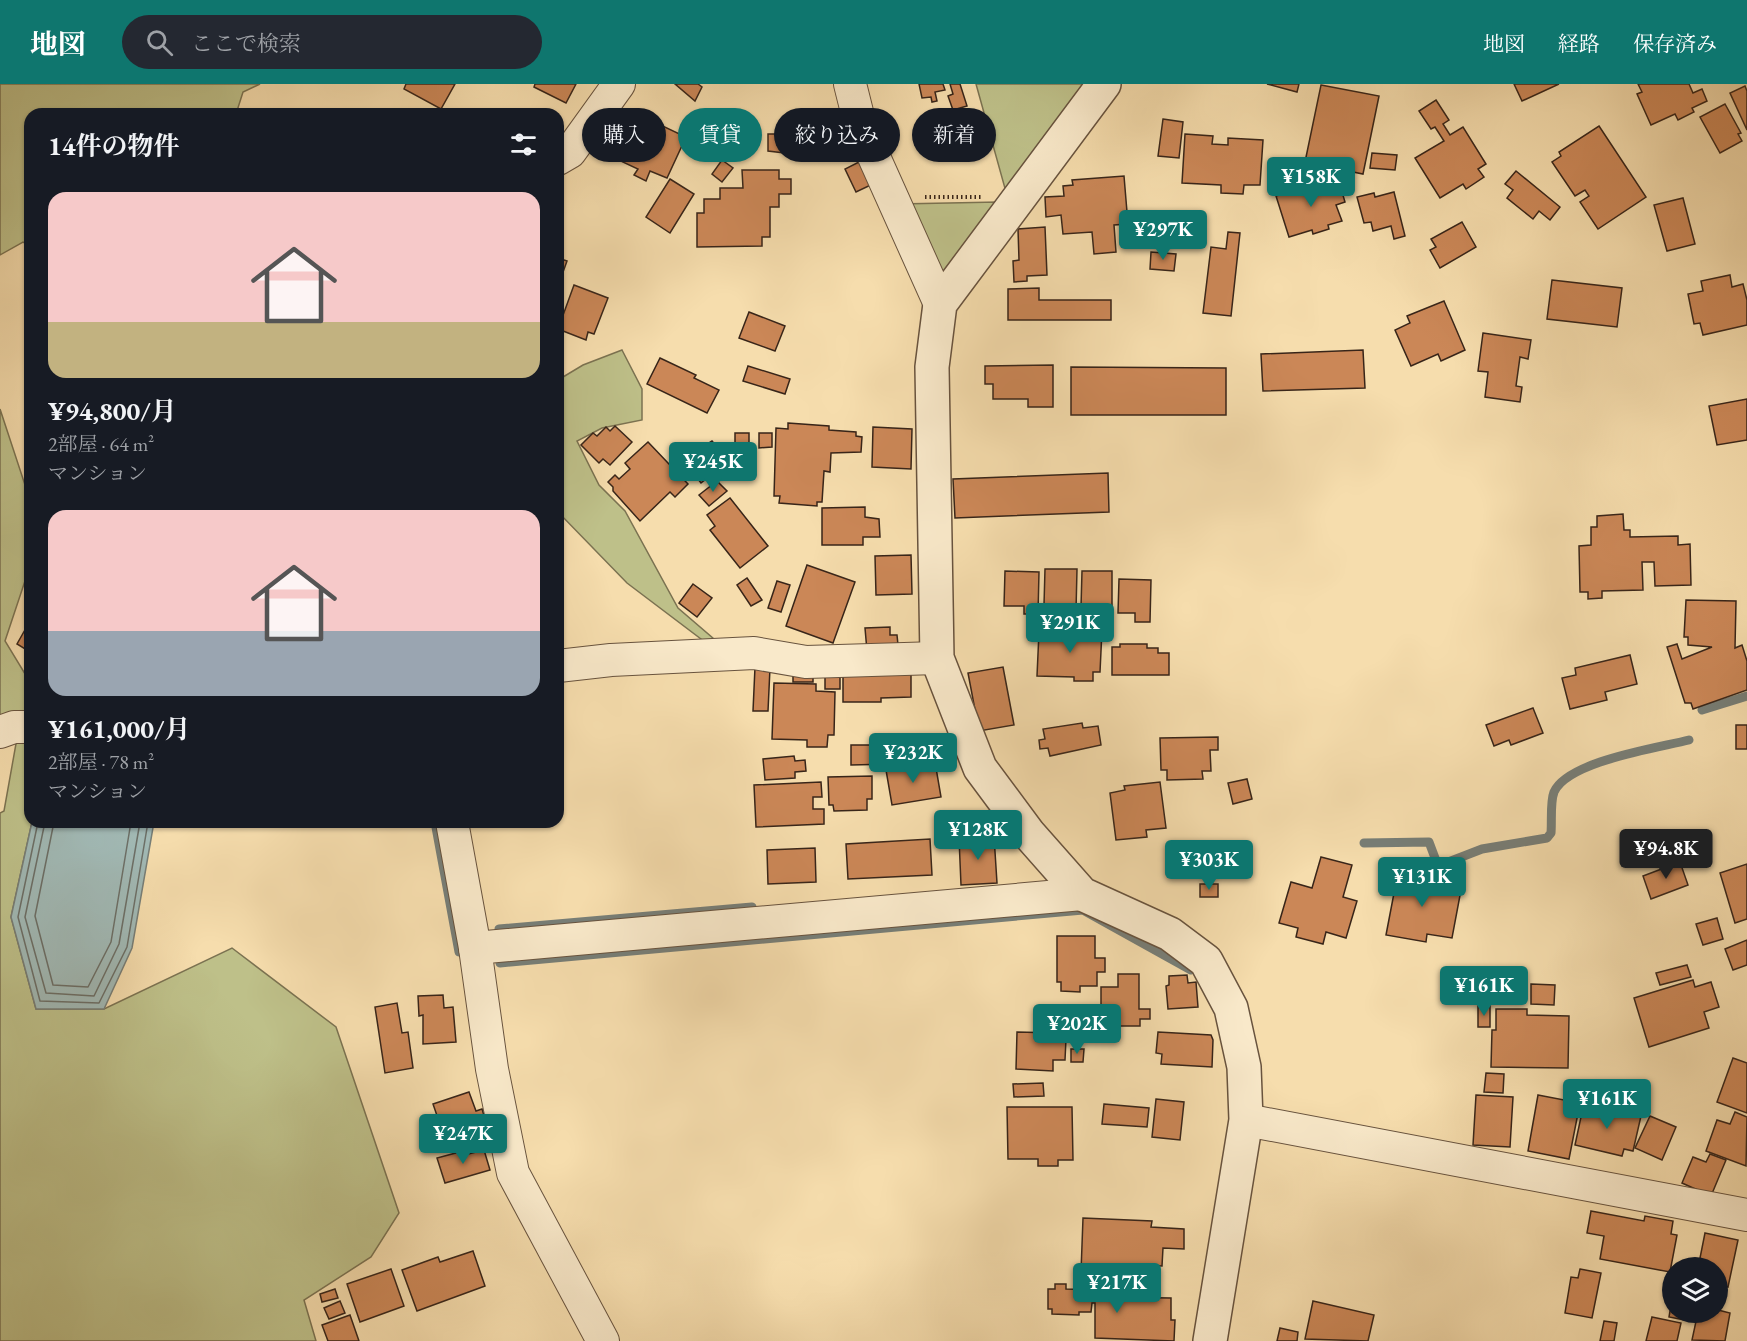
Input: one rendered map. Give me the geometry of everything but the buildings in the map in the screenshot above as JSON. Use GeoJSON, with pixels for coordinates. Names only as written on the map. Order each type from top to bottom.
{"type":"FeatureCollection","features":[{"type":"Feature","properties":{"kind":"street"},"geometry":{"type":"LineString","coordinates":[[564,156],[570,152],[619,84]]}},
{"type":"Feature","properties":{"kind":"street"},"geometry":{"type":"LineString","coordinates":[[850,84],[861,128],[940,304]]}},
{"type":"Feature","properties":{"kind":"street"},"geometry":{"type":"LineString","coordinates":[[1104,84],[940,304],[932,367],[937,658],[980,768],[1029,834],[1082,894],[1170,934],[1206,961],[1232,1008],[1244,1067],[1246,1120],[1210,1341]]}},
{"type":"Feature","properties":{"kind":"street"},"geometry":{"type":"LineString","coordinates":[[564,665],[611,660],[754,653],[806,662],[937,658]]}},
{"type":"Feature","properties":{"kind":"street"},"geometry":{"type":"LineString","coordinates":[[0,732],[14,727],[24,727]]}},
{"type":"Feature","properties":{"kind":"street"},"geometry":{"type":"LineString","coordinates":[[453,828],[475,948],[492,1070],[513,1173],[603,1341]]}},
{"type":"Feature","properties":{"kind":"street"},"geometry":{"type":"LineString","coordinates":[[475,948],[1082,894]]}},
{"type":"Feature","properties":{"kind":"street"},"geometry":{"type":"LineString","coordinates":[[1246,1120],[1747,1215]]}},
{"type":"Feature","properties":{"kind":"path"},"geometry":{"type":"LineString","coordinates":[[893,198],[1020,196]]}},
{"type":"Feature","properties":{"kind":"green space"},"geometry":{"type":"Polygon","coordinates":[[[0,84],[260,84],[243,92],[238,108],[24,108],[24,243],[0,255],[0,84]]]}},
{"type":"Feature","properties":{"kind":"green space"},"geometry":{"type":"Polygon","coordinates":[[[976,84],[1093,84],[1006,192],[996,156],[996,108],[983,108],[976,84]]]}},
{"type":"Feature","properties":{"kind":"green space"},"geometry":{"type":"Polygon","coordinates":[[[998,202],[953,273],[930,273],[899,204],[998,202]]]}},
{"type":"Feature","properties":{"kind":"green space"},"geometry":{"type":"Polygon","coordinates":[[[622,350],[642,389],[642,420],[602,428],[577,441],[599,485],[625,511],[678,608],[721,645],[709,645],[627,583],[564,518],[564,376],[583,365],[622,350]]]}},
{"type":"Feature","properties":{"kind":"green space"},"geometry":{"type":"Polygon","coordinates":[[[0,409],[24,482],[24,584],[5,641],[24,672],[24,721],[0,723],[0,409]]]}},
{"type":"Feature","properties":{"kind":"green space"},"geometry":{"type":"Polygon","coordinates":[[[17,738],[24,738],[24,828],[31,828],[11,917],[36,1009],[104,1009],[232,948],[336,1027],[399,1213],[371,1257],[304,1300],[316,1341],[0,1341],[0,813],[4,811],[17,738]]]}},
{"type":"Feature","properties":{"kind":"water"},"geometry":{"type":"Polygon","coordinates":[[[31,828],[153,828],[132,948],[104,1009],[36,1009],[11,917],[31,828]]]}},
{"type":"Feature","properties":{"kind":"waterway"},"geometry":{"type":"LineString","coordinates":[[1702,710],[1747,696]]}},
{"type":"Feature","properties":{"kind":"waterway"},"geometry":{"type":"LineString","coordinates":[[1364,843],[1429,842],[1438,866],[1482,849],[1547,838],[1551,833],[1554,792],[1563,781],[1577,772],[1615,757],[1689,740]]}},
{"type":"Feature","properties":{"kind":"waterway"},"geometry":{"type":"LineString","coordinates":[[436,828],[459,952]]}},
{"type":"Feature","properties":{"kind":"waterway"},"geometry":{"type":"LineString","coordinates":[[499,929],[752,907]]}},
{"type":"Feature","properties":{"kind":"waterway"},"geometry":{"type":"LineString","coordinates":[[500,963],[1083,910],[1191,970]]}}]}
